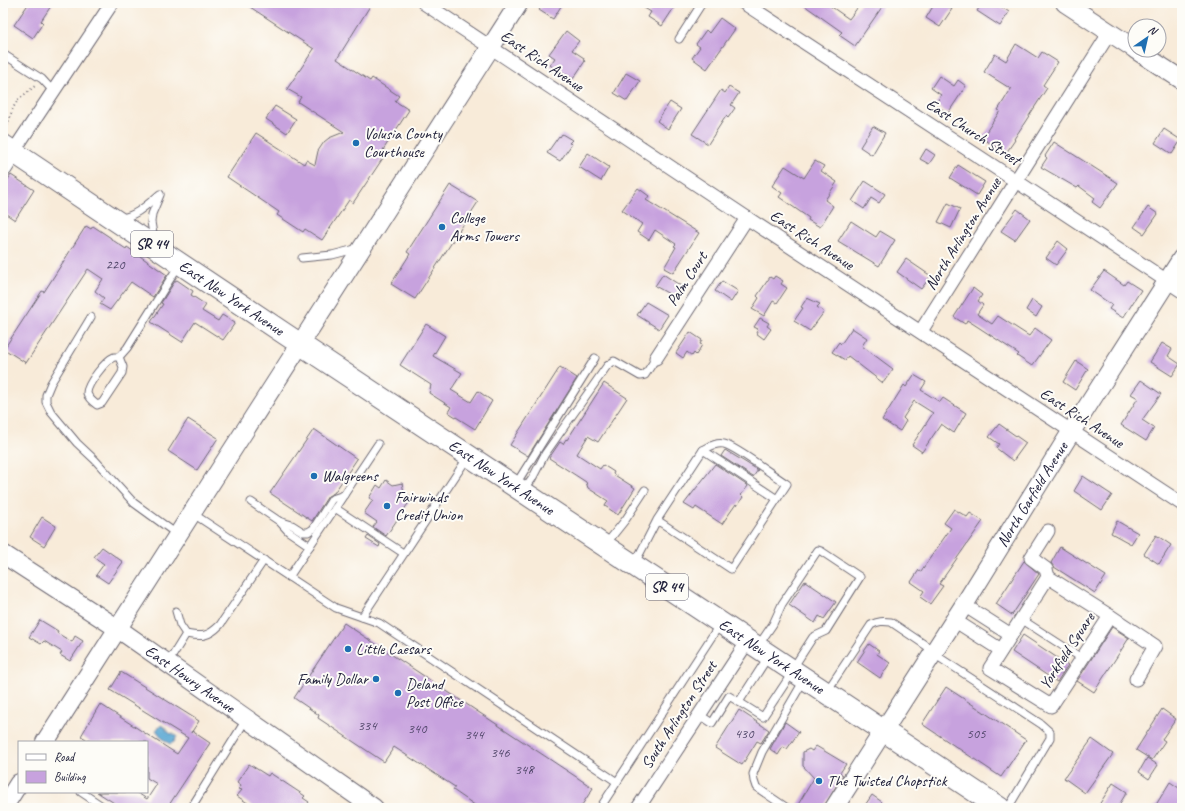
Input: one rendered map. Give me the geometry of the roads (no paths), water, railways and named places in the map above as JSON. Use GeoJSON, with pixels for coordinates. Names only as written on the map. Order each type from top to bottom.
{"type":"FeatureCollection","features":[{"type":"Feature","properties":{"kind":"main road","name":"East New York Avenue"},"geometry":{"type":"LineString","coordinates":[[6,149],[1000,808]]}},
{"type":"Feature","properties":{"kind":"street","name":"East Rich Avenue"},"geometry":{"type":"LineString","coordinates":[[424,3],[747,218],[1182,504]]}},
{"type":"Feature","properties":{"kind":"street"},"geometry":{"type":"LineString","coordinates":[[46,741],[492,48],[519,3]]}},
{"type":"Feature","properties":{"kind":"street","name":"East Church Street"},"geometry":{"type":"LineString","coordinates":[[744,3],[1175,286]]}},
{"type":"Feature","properties":{"kind":"street"},"geometry":{"type":"LineString","coordinates":[[1065,3],[1127,44]]}},
{"type":"Feature","properties":{"kind":"street"},"geometry":{"type":"LineString","coordinates":[[6,149],[53,91],[107,5]]}},
{"type":"Feature","properties":{"kind":"street","name":"North Arlington Avenue"},"geometry":{"type":"LineString","coordinates":[[920,332],[1110,32]]}},
{"type":"Feature","properties":{"kind":"street"},"geometry":{"type":"LineString","coordinates":[[1148,58],[1182,80]]}},
{"type":"Feature","properties":{"kind":"street","name":"Palm Court"},"geometry":{"type":"LineString","coordinates":[[656,358],[747,218]]}},
{"type":"Feature","properties":{"kind":"street","name":"North Garfield Avenue"},"geometry":{"type":"LineString","coordinates":[[834,808],[959,613],[1071,432],[1175,286],[1182,258]]}},
{"type":"Feature","properties":{"kind":"street"},"geometry":{"type":"LineString","coordinates":[[1048,531],[1031,558],[1046,569],[1048,577]]}},
{"type":"Feature","properties":{"kind":"street","name":"East Howry Avenue"},"geometry":{"type":"LineString","coordinates":[[3,554],[118,628],[374,808]]}},
{"type":"Feature","properties":{"kind":"street","name":"Yorkfield Square"},"geometry":{"type":"LineString","coordinates":[[1048,577],[1110,616],[1051,706],[990,668],[1048,577]]}},
{"type":"Feature","properties":{"kind":"street"},"geometry":{"type":"LineString","coordinates":[[959,613],[1011,635]]}},
{"type":"Feature","properties":{"kind":"street"},"geometry":{"type":"LineString","coordinates":[[959,613],[1001,650]]}},
{"type":"Feature","properties":{"kind":"street"},"geometry":{"type":"LineString","coordinates":[[1110,616],[1155,646],[1136,679]]}},
{"type":"Feature","properties":{"kind":"street","name":"South Arlington Street"},"geometry":{"type":"LineString","coordinates":[[638,808],[700,715],[758,648]]}},
{"type":"Feature","properties":{"kind":"street"},"geometry":{"type":"LineString","coordinates":[[3,808],[18,785]]}},
{"type":"Feature","properties":{"kind":"lane"},"geometry":{"type":"LineString","coordinates":[[679,39],[702,3]]}},
{"type":"Feature","properties":{"kind":"lane"},"geometry":{"type":"LineString","coordinates":[[3,54],[42,79],[53,91]]}},
{"type":"Feature","properties":{"kind":"lane"},"geometry":{"type":"LineString","coordinates":[[112,218],[125,217],[134,214],[160,194],[152,214],[151,222],[155,247]]}},
{"type":"Feature","properties":{"kind":"lane"},"geometry":{"type":"LineString","coordinates":[[302,258],[332,255],[363,247]]}},
{"type":"Feature","properties":{"kind":"lane"},"geometry":{"type":"LineString","coordinates":[[119,357],[123,367],[122,374],[102,403],[97,405],[90,400],[88,396],[87,392],[89,387],[103,365],[109,359],[119,357],[127,348],[180,263]]}},
{"type":"Feature","properties":{"kind":"lane"},"geometry":{"type":"LineString","coordinates":[[91,317],[51,382],[46,396],[46,402],[51,412],[77,443],[95,460],[134,503],[178,535]]}},
{"type":"Feature","properties":{"kind":"lane"},"geometry":{"type":"LineString","coordinates":[[519,489],[596,358]]}},
{"type":"Feature","properties":{"kind":"lane"},"geometry":{"type":"LineString","coordinates":[[519,489],[532,478],[545,454],[608,366],[614,362],[640,376],[645,375],[656,358]]}},
{"type":"Feature","properties":{"kind":"lane"},"geometry":{"type":"LineString","coordinates":[[289,577],[378,444]]}},
{"type":"Feature","properties":{"kind":"lane"},"geometry":{"type":"LineString","coordinates":[[634,565],[657,520],[703,450],[713,445],[723,444],[734,448],[787,484],[731,569],[657,520]]}},
{"type":"Feature","properties":{"kind":"lane"},"geometry":{"type":"LineString","coordinates":[[703,450],[777,499]]}},
{"type":"Feature","properties":{"kind":"lane"},"geometry":{"type":"LineString","coordinates":[[362,617],[403,553],[469,456]]}},
{"type":"Feature","properties":{"kind":"lane"},"geometry":{"type":"LineString","coordinates":[[605,546],[626,520],[645,490]]}},
{"type":"Feature","properties":{"kind":"lane"},"geometry":{"type":"LineString","coordinates":[[279,521],[292,525],[303,532],[308,532],[313,529],[332,499],[344,495]]}},
{"type":"Feature","properties":{"kind":"lane"},"geometry":{"type":"LineString","coordinates":[[251,502],[279,521],[288,531],[310,546]]}},
{"type":"Feature","properties":{"kind":"lane"},"geometry":{"type":"LineString","coordinates":[[335,508],[403,553]]}},
{"type":"Feature","properties":{"kind":"lane"},"geometry":{"type":"LineString","coordinates":[[192,513],[336,608],[379,623],[617,782]]}},
{"type":"Feature","properties":{"kind":"lane"},"geometry":{"type":"LineString","coordinates":[[739,702],[758,648],[773,624],[782,604],[818,550],[821,550],[857,574],[860,577],[826,631],[813,637],[796,673],[785,712],[762,752],[753,774],[756,787],[787,808]]}},
{"type":"Feature","properties":{"kind":"lane"},"geometry":{"type":"LineString","coordinates":[[176,611],[180,625],[186,634],[200,636],[212,633],[220,625],[264,560]]}},
{"type":"Feature","properties":{"kind":"lane"},"geometry":{"type":"LineString","coordinates":[[1021,619],[1083,659]]}},
{"type":"Feature","properties":{"kind":"lane"},"geometry":{"type":"LineString","coordinates":[[826,693],[871,625],[876,621],[891,622],[1041,724],[1050,732],[1050,738],[1008,808]]}},
{"type":"Feature","properties":{"kind":"lane"},"geometry":{"type":"LineString","coordinates":[[600,808],[721,623]]}},
{"type":"Feature","properties":{"kind":"lane"},"geometry":{"type":"LineString","coordinates":[[168,663],[186,634]]}},
{"type":"Feature","properties":{"kind":"lane"},"geometry":{"type":"LineString","coordinates":[[700,715],[712,722],[729,696],[763,717],[796,673]]}},
{"type":"Feature","properties":{"kind":"lane"},"geometry":{"type":"LineString","coordinates":[[191,808],[247,718]]}},
{"type":"Feature","properties":{"kind":"lane"},"geometry":{"type":"LineString","coordinates":[[82,793],[105,808]]}},
{"type":"Feature","properties":{"kind":"water"},"geometry":{"type":"Polygon","coordinates":[[[161,725],[171,734],[172,733],[177,736],[174,742],[170,744],[163,739],[156,730],[161,725]]]}},
{"type":"Feature","properties":{"kind":"place","name":"Volusia County Courthouse"},"geometry":{"type":"Point","coordinates":[356,143]}},
{"type":"Feature","properties":{"kind":"place","name":"College Arms Towers"},"geometry":{"type":"Point","coordinates":[442,227]}},
{"type":"Feature","properties":{"kind":"place","name":"Walgreens"},"geometry":{"type":"Point","coordinates":[314,476]}},
{"type":"Feature","properties":{"kind":"place","name":"Fairwinds Credit Union"},"geometry":{"type":"Point","coordinates":[387,506]}},
{"type":"Feature","properties":{"kind":"place","name":"Little Caesars"},"geometry":{"type":"Point","coordinates":[348,649]}},
{"type":"Feature","properties":{"kind":"place","name":"Family Dollar"},"geometry":{"type":"Point","coordinates":[376,679]}},
{"type":"Feature","properties":{"kind":"place","name":"Deland Post Office"},"geometry":{"type":"Point","coordinates":[398,693]}},
{"type":"Feature","properties":{"kind":"place","name":"The Twisted Chopstick"},"geometry":{"type":"Point","coordinates":[819,781]}}]}
